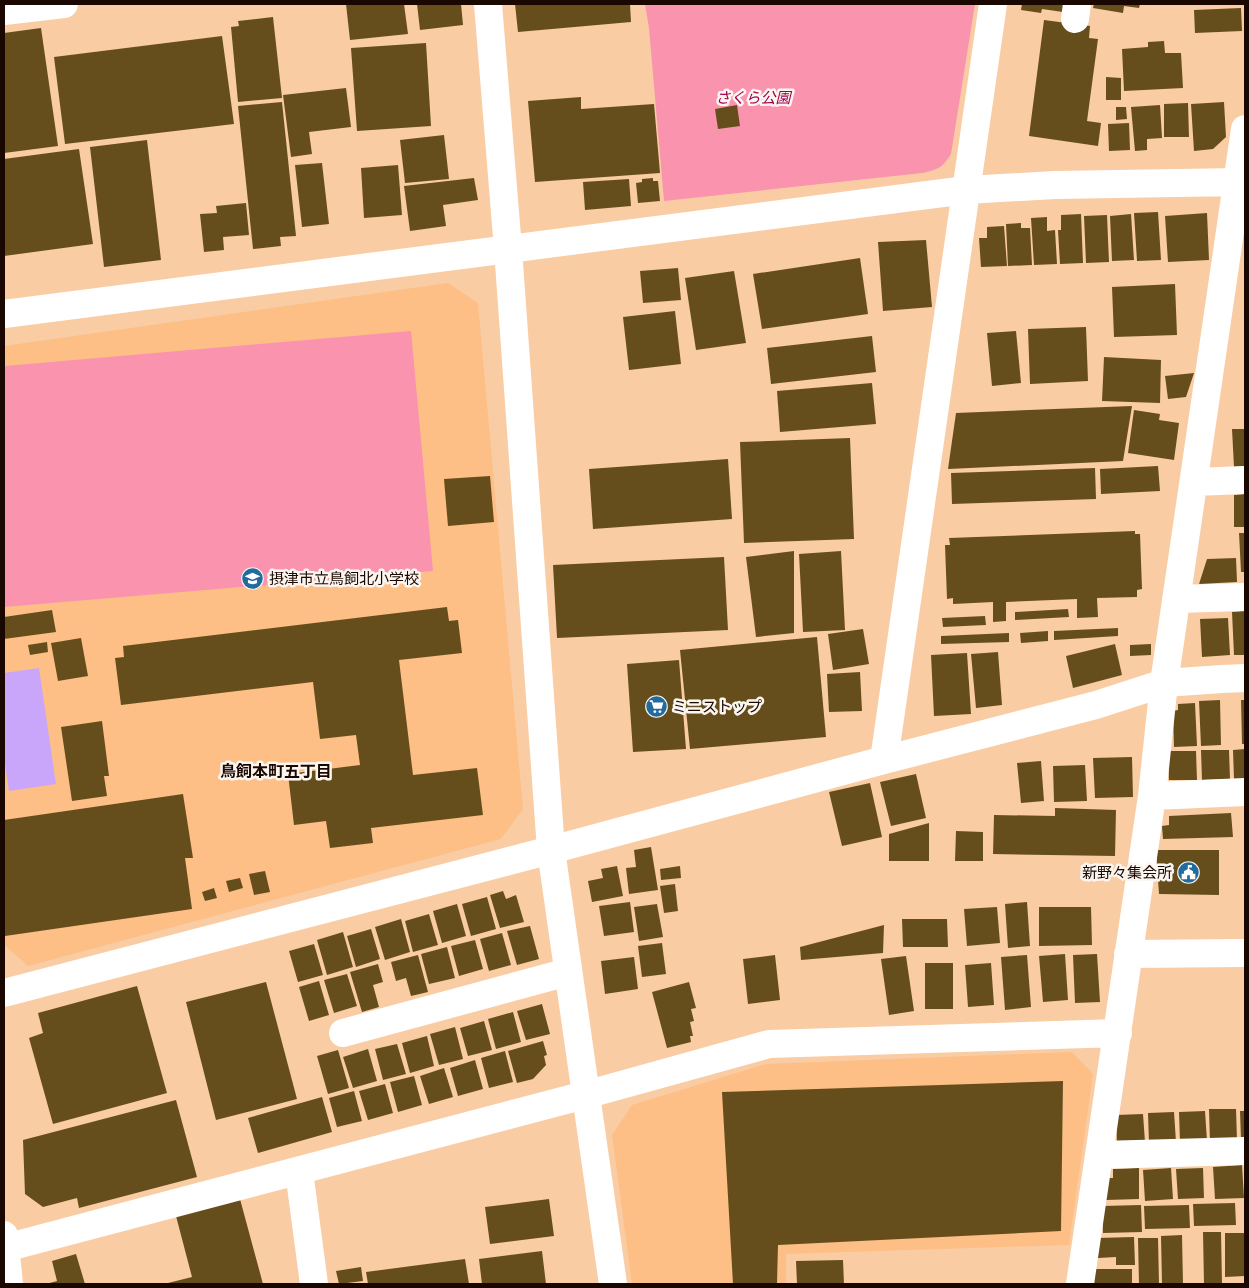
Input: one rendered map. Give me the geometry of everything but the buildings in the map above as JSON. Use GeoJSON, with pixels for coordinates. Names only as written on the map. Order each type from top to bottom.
{"type":"FeatureCollection","features":[{"type":"Feature","properties":{"kind":"street"},"geometry":{"type":"LineString","coordinates":[[4,11],[64,4]]}},
{"type":"Feature","properties":{"kind":"street"},"geometry":{"type":"LineString","coordinates":[[488,4],[508,249],[551,850],[613,1284]]}},
{"type":"Feature","properties":{"kind":"street"},"geometry":{"type":"LineString","coordinates":[[884,760],[993,4]]}},
{"type":"Feature","properties":{"kind":"street"},"geometry":{"type":"LineString","coordinates":[[1080,1284],[1152,796],[1164,683],[1176,599],[1194,482],[1236,260],[1238,182],[1245,129]]}},
{"type":"Feature","properties":{"kind":"street"},"geometry":{"type":"LineString","coordinates":[[4,314],[966,190],[1055,185],[1238,182]]}},
{"type":"Feature","properties":{"kind":"street"},"geometry":{"type":"LineString","coordinates":[[1194,482],[1245,480]]}},
{"type":"Feature","properties":{"kind":"street"},"geometry":{"type":"LineString","coordinates":[[1176,599],[1245,597]]}},
{"type":"Feature","properties":{"kind":"street"},"geometry":{"type":"LineString","coordinates":[[4,993],[1096,705],[1164,683],[1245,678]]}},
{"type":"Feature","properties":{"kind":"street"},"geometry":{"type":"LineString","coordinates":[[1152,796],[1245,792]]}},
{"type":"Feature","properties":{"kind":"street"},"geometry":{"type":"LineString","coordinates":[[1128,954],[1245,953]]}},
{"type":"Feature","properties":{"kind":"street"},"geometry":{"type":"LineString","coordinates":[[342,1033],[568,972]]}},
{"type":"Feature","properties":{"kind":"street"},"geometry":{"type":"LineString","coordinates":[[9,1284],[4,1241],[299,1171],[585,1096],[769,1044],[1118,1033]]}},
{"type":"Feature","properties":{"kind":"street"},"geometry":{"type":"LineString","coordinates":[[1100,1155],[1245,1151]]}},
{"type":"Feature","properties":{"kind":"street"},"geometry":{"type":"LineString","coordinates":[[299,1171],[314,1284]]}},
{"type":"Feature","properties":{"kind":"shaded area","name":"摂津市立鳥飼北小学校"},"geometry":{"type":"Polygon","coordinates":[[[448,283],[478,303],[523,809],[501,839],[28,966],[4,945],[4,346],[448,283]]]}},
{"type":"Feature","properties":{"kind":"shaded area"},"geometry":{"type":"Polygon","coordinates":[[[39,668],[56,784],[9,791],[4,757],[4,673],[39,668]]]}},
{"type":"Feature","properties":{"kind":"shaded area"},"geometry":{"type":"Polygon","coordinates":[[[1072,1052],[1093,1074],[1069,1245],[786,1254],[786,1284],[632,1284],[612,1135],[632,1105],[766,1064],[1072,1052]]]}},
{"type":"Feature","properties":{"kind":"green space","name":"さくら公園"},"geometry":{"type":"Polygon","coordinates":[[[645,4],[975,4],[951,154],[940,167],[922,173],[664,201],[649,28],[645,4]]]}},
{"type":"Feature","properties":{"kind":"green space"},"geometry":{"type":"Polygon","coordinates":[[[411,331],[433,571],[4,607],[5,366],[411,331]]]}},
{"type":"Feature","properties":{"kind":"place","name":"摂津市立鳥飼北小学校"},"geometry":{"type":"Point","coordinates":[253,578]}},
{"type":"Feature","properties":{"kind":"place","name":"ミニストップ"},"geometry":{"type":"Point","coordinates":[656,706]}},
{"type":"Feature","properties":{"kind":"place","name":"新野々集会所"},"geometry":{"type":"Point","coordinates":[1188,872]}},
{"type":"Feature","properties":{"kind":"district","name":"鳥飼本町五丁目"},"geometry":{"type":"Point","coordinates":[276,771]}}]}
